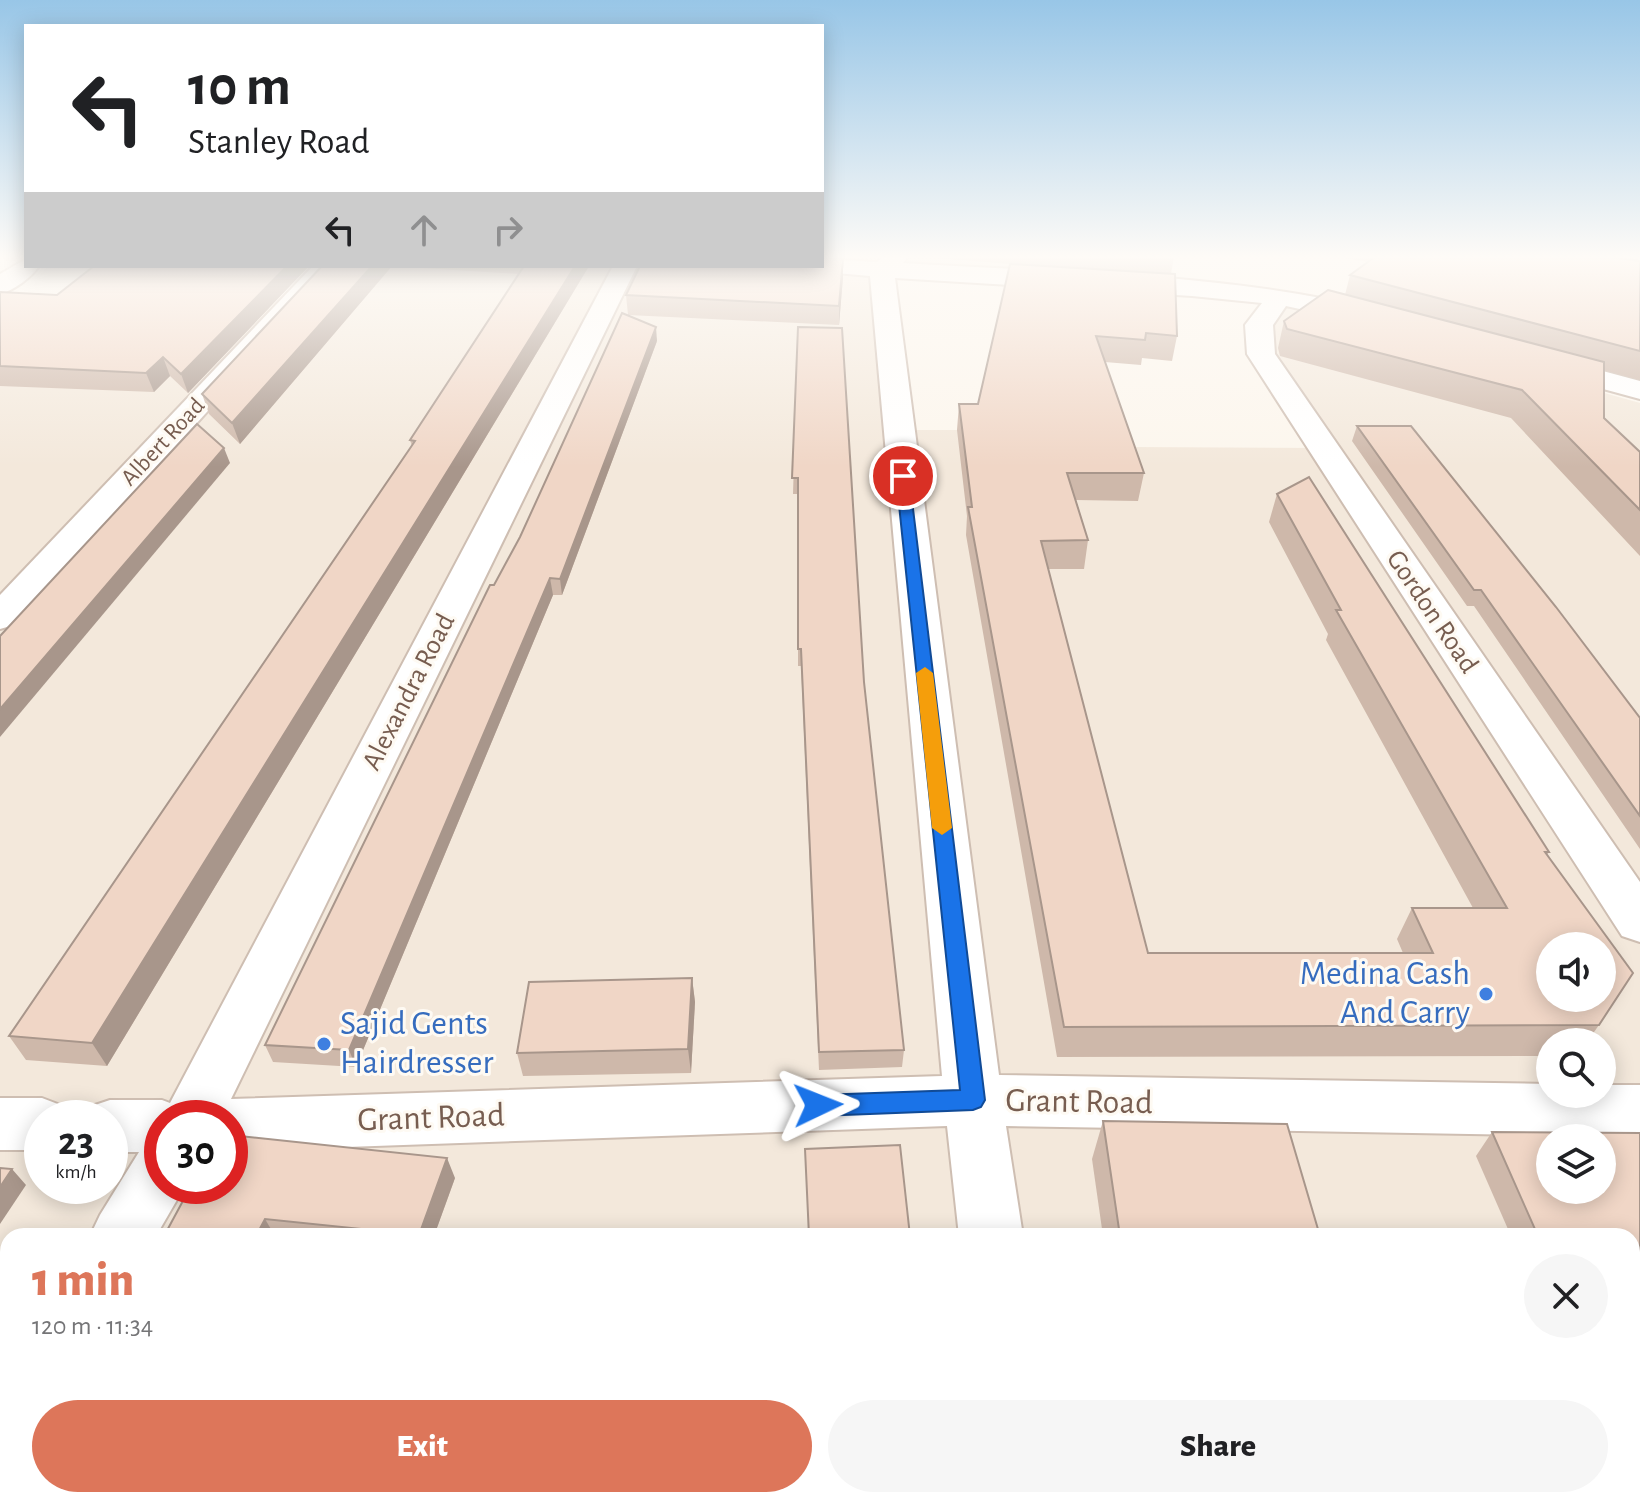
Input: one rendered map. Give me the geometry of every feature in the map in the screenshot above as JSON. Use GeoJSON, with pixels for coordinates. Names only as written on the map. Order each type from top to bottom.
{"type":"FeatureCollection","features":[{"type":"Feature","properties":{"kind":"street","name":"Albert Road"},"geometry":{"type":"LineString","coordinates":[[0,617],[271,326]]}},
{"type":"Feature","properties":{"kind":"street","name":"Alexandra Road"},"geometry":{"type":"LineString","coordinates":[[201,1100],[594,326]]}},
{"type":"Feature","properties":{"kind":"street"},"geometry":{"type":"LineString","coordinates":[[886,326],[990,1228]]}},
{"type":"Feature","properties":{"kind":"street","name":"Gordon Road"},"geometry":{"type":"LineString","coordinates":[[1259,326],[1261,354],[1640,922]]}},
{"type":"Feature","properties":{"kind":"street"},"geometry":{"type":"LineString","coordinates":[[1529,360],[1640,390]]}},
{"type":"Feature","properties":{"kind":"street","name":"Grant Road"},"geometry":{"type":"LineString","coordinates":[[248,1124],[973,1100],[1640,1111]]}},
{"type":"Feature","properties":{"kind":"street"},"geometry":{"type":"LineString","coordinates":[[0,1124],[24,1124]]}},
{"type":"Feature","properties":{"kind":"street"},"geometry":{"type":"LineString","coordinates":[[127,1228],[144,1199]]}},
{"type":"Feature","properties":{"kind":"shaded area"},"geometry":{"type":"Polygon","coordinates":[[[0,326],[879,326],[890,430],[1123,430],[1130,447],[1320,448],[1263,349],[1275,326],[1366,326],[1640,403],[1640,1228],[0,1228],[0,326]]]}},
{"type":"Feature","properties":{"kind":"building"},"geometry":{"type":"Polygon","coordinates":[[[0,326],[228,326],[181,374],[163,357],[146,373],[0,366],[0,326]]]}},
{"type":"Feature","properties":{"kind":"building"},"geometry":{"type":"Polygon","coordinates":[[[265,326],[318,326],[232,423],[202,394],[265,326]]]}},
{"type":"Feature","properties":{"kind":"building"},"geometry":{"type":"Polygon","coordinates":[[[484,326],[537,326],[92,1043],[9,1036],[415,441],[410,440],[484,326]]]}},
{"type":"Feature","properties":{"kind":"building"},"geometry":{"type":"Polygon","coordinates":[[[616,326],[656,327],[560,579],[550,578],[349,1050],[265,1045],[490,585],[494,585],[520,537],[616,326]]]}},
{"type":"Feature","properties":{"kind":"building"},"geometry":{"type":"Polygon","coordinates":[[[996,326],[1177,326],[1177,336],[1146,333],[1145,340],[1096,336],[1144,473],[1067,473],[1088,540],[1041,541],[1148,953],[1433,953],[1412,908],[1507,908],[1336,610],[1341,610],[1277,494],[1309,477],[1549,852],[1545,852],[1603,932],[1536,932],[1536,1012],[1608,1012],[1599,1025],[1064,1027],[968,507],[972,507],[959,404],[978,404],[996,326]]]}},
{"type":"Feature","properties":{"kind":"building"},"geometry":{"type":"Polygon","coordinates":[[[1286,326],[1467,326],[1604,362],[1604,418],[1640,452],[1640,510],[1522,390],[1286,326]]]}},
{"type":"Feature","properties":{"kind":"building"},"geometry":{"type":"Polygon","coordinates":[[[1546,326],[1640,326],[1640,351],[1546,326]]]}},
{"type":"Feature","properties":{"kind":"building"},"geometry":{"type":"Polygon","coordinates":[[[798,327],[842,328],[864,682],[904,1050],[819,1052],[801,649],[798,649],[798,478],[792,478],[798,327]]]}},
{"type":"Feature","properties":{"kind":"building"},"geometry":{"type":"Polygon","coordinates":[[[197,424],[224,448],[0,709],[0,636],[197,424]]]}},
{"type":"Feature","properties":{"kind":"building"},"geometry":{"type":"Polygon","coordinates":[[[1357,426],[1411,426],[1556,607],[1640,718],[1640,816],[1481,590],[1474,590],[1357,426]]]}},
{"type":"Feature","properties":{"kind":"building"},"geometry":{"type":"Polygon","coordinates":[[[1616,950],[1633,973],[1616,999],[1616,950]]]}},
{"type":"Feature","properties":{"kind":"building"},"geometry":{"type":"Polygon","coordinates":[[[692,978],[688,1049],[517,1053],[529,982],[692,978]]]}},
{"type":"Feature","properties":{"kind":"building"},"geometry":{"type":"Polygon","coordinates":[[[1103,1121],[1287,1124],[1318,1228],[1119,1228],[1103,1121]]]}},
{"type":"Feature","properties":{"kind":"building"},"geometry":{"type":"Polygon","coordinates":[[[1492,1132],[1536,1132],[1536,1204],[1616,1204],[1616,1133],[1640,1133],[1640,1228],[1534,1228],[1492,1132]]]}},
{"type":"Feature","properties":{"kind":"building"},"geometry":{"type":"Polygon","coordinates":[[[248,1137],[447,1158],[422,1228],[352,1228],[265,1219],[260,1228],[168,1228],[181,1204],[248,1204],[248,1137]]]}},
{"type":"Feature","properties":{"kind":"building"},"geometry":{"type":"Polygon","coordinates":[[[900,1145],[909,1228],[809,1228],[805,1149],[900,1145]]]}},
{"type":"Feature","properties":{"kind":"building"},"geometry":{"type":"Polygon","coordinates":[[[0,1168],[12,1169],[0,1187],[0,1168]]]}},
{"type":"Feature","properties":{"kind":"slow traffic"},"geometry":{"type":"LineString","coordinates":[[925,673],[942,828]]}},
{"type":"Feature","properties":{"kind":"place","name":"Medina Cash And Carry"},"geometry":{"type":"Point","coordinates":[1486,994]}},
{"type":"Feature","properties":{"kind":"place","name":"Sajid Gents Hairdresser"},"geometry":{"type":"Point","coordinates":[324,1044]}},
{"type":"Feature","properties":{"kind":"route"},"geometry":{"type":"LineString","coordinates":[[818,1105],[973,1100],[903,476]]}}]}
